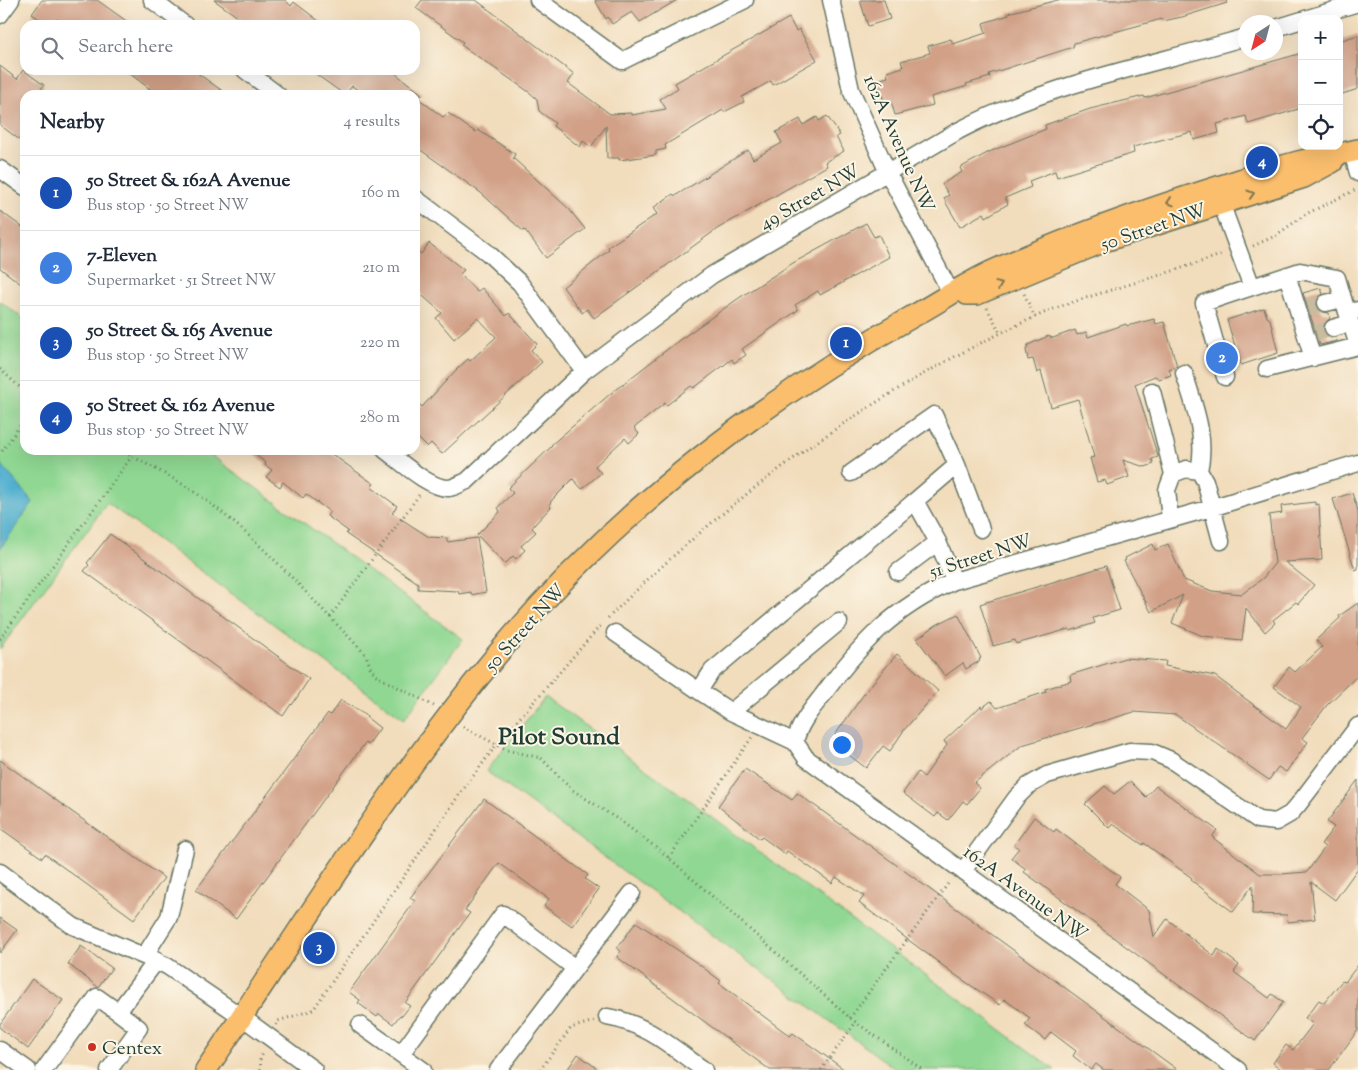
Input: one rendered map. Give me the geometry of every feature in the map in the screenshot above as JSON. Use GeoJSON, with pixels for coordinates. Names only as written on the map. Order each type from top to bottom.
{"type":"FeatureCollection","features":[{"type":"Feature","properties":{"kind":"main road","name":"50 Street NW"},"geometry":{"type":"LineString","coordinates":[[952,294],[977,294],[1107,240],[1304,177],[1355,151]]}},
{"type":"Feature","properties":{"kind":"main road","name":"50 Street NW"},"geometry":{"type":"LineString","coordinates":[[206,1070],[374,822],[448,717],[497,654],[582,564],[657,494],[740,428],[849,353],[993,271],[1104,225],[1297,162],[1355,151]]}},
{"type":"Feature","properties":{"kind":"street"},"geometry":{"type":"LineString","coordinates":[[0,15],[11,0]]}},
{"type":"Feature","properties":{"kind":"street"},"geometry":{"type":"LineString","coordinates":[[152,0],[178,20]]}},
{"type":"Feature","properties":{"kind":"street"},"geometry":{"type":"LineString","coordinates":[[538,0],[622,61],[746,0]]}},
{"type":"Feature","properties":{"kind":"street","name":"162A Avenue NW"},"geometry":{"type":"LineString","coordinates":[[830,0],[851,90],[888,173],[952,294]]}},
{"type":"Feature","properties":{"kind":"street"},"geometry":{"type":"LineString","coordinates":[[1317,15],[1358,3]]}},
{"type":"Feature","properties":{"kind":"street"},"geometry":{"type":"LineString","coordinates":[[1283,26],[1298,21]]}},
{"type":"Feature","properties":{"kind":"street","name":"49 Street NW"},"geometry":{"type":"LineString","coordinates":[[429,482],[448,488],[468,481],[584,371],[712,275],[988,116],[1047,91],[1238,38]]}},
{"type":"Feature","properties":{"kind":"street"},"geometry":{"type":"LineString","coordinates":[[252,75],[271,90]]}},
{"type":"Feature","properties":{"kind":"street"},"geometry":{"type":"LineString","coordinates":[[1355,151],[1358,173]]}},
{"type":"Feature","properties":{"kind":"street"},"geometry":{"type":"LineString","coordinates":[[0,169],[20,184]]}},
{"type":"Feature","properties":{"kind":"street"},"geometry":{"type":"LineString","coordinates":[[420,202],[488,253],[520,283],[584,371]]}},
{"type":"Feature","properties":{"kind":"street"},"geometry":{"type":"LineString","coordinates":[[1221,203],[1252,287]]}},
{"type":"Feature","properties":{"kind":"street"},"geometry":{"type":"LineString","coordinates":[[1225,377],[1204,303],[1300,271],[1337,278],[1350,311],[1358,346],[1267,369]]}},
{"type":"Feature","properties":{"kind":"street"},"geometry":{"type":"LineString","coordinates":[[1287,275],[1303,310],[1311,335],[1314,358]]}},
{"type":"Feature","properties":{"kind":"street"},"geometry":{"type":"LineString","coordinates":[[1326,303],[1350,311]]}},
{"type":"Feature","properties":{"kind":"street"},"geometry":{"type":"LineString","coordinates":[[1333,328],[1350,311]]}},
{"type":"Feature","properties":{"kind":"street"},"geometry":{"type":"LineString","coordinates":[[1184,373],[1201,433],[1202,458],[1199,472]]}},
{"type":"Feature","properties":{"kind":"street"},"geometry":{"type":"LineString","coordinates":[[1152,391],[1173,474],[1167,490],[1170,520]]}},
{"type":"Feature","properties":{"kind":"street"},"geometry":{"type":"LineString","coordinates":[[851,473],[934,415],[957,465],[981,530]]}},
{"type":"Feature","properties":{"kind":"street"},"geometry":{"type":"LineString","coordinates":[[392,455],[429,482]]}},
{"type":"Feature","properties":{"kind":"street","name":"51 Street NW"},"geometry":{"type":"LineString","coordinates":[[795,742],[797,733],[806,718],[841,671],[876,632],[910,603],[954,581],[1170,520],[1358,463]]}},
{"type":"Feature","properties":{"kind":"street"},"geometry":{"type":"LineString","coordinates":[[699,691],[712,672],[957,465]]}},
{"type":"Feature","properties":{"kind":"street"},"geometry":{"type":"LineString","coordinates":[[1173,474],[1186,468],[1199,472],[1205,481],[1221,541]]}},
{"type":"Feature","properties":{"kind":"street"},"geometry":{"type":"LineString","coordinates":[[915,501],[938,542],[954,581]]}},
{"type":"Feature","properties":{"kind":"street"},"geometry":{"type":"LineString","coordinates":[[898,572],[938,542]]}},
{"type":"Feature","properties":{"kind":"street"},"geometry":{"type":"LineString","coordinates":[[731,712],[839,622]]}},
{"type":"Feature","properties":{"kind":"street"},"geometry":{"type":"LineString","coordinates":[[614,633],[731,712],[759,727],[795,742]]}},
{"type":"Feature","properties":{"kind":"street"},"geometry":{"type":"LineString","coordinates":[[961,870],[1016,798],[1028,786],[1047,775],[1130,751],[1152,752],[1171,760],[1258,820],[1276,822],[1290,814],[1298,805],[1358,726]]}},
{"type":"Feature","properties":{"kind":"street","name":"162A Avenue NW"},"geometry":{"type":"LineString","coordinates":[[795,742],[806,758],[1238,1070]]}},
{"type":"Feature","properties":{"kind":"street"},"geometry":{"type":"LineString","coordinates":[[118,1012],[151,958],[169,918],[185,849]]}},
{"type":"Feature","properties":{"kind":"street"},"geometry":{"type":"LineString","coordinates":[[0,872],[74,926],[151,958],[242,1017],[314,1070]]}},
{"type":"Feature","properties":{"kind":"street"},"geometry":{"type":"LineString","coordinates":[[498,1070],[632,893]]}},
{"type":"Feature","properties":{"kind":"street"},"geometry":{"type":"LineString","coordinates":[[400,1054],[503,914],[575,968]]}},
{"type":"Feature","properties":{"kind":"street"},"geometry":{"type":"LineString","coordinates":[[44,1070],[97,997],[139,1028],[109,1070]]}},
{"type":"Feature","properties":{"kind":"street"},"geometry":{"type":"LineString","coordinates":[[607,1017],[620,1019],[648,1030],[704,1070]]}},
{"type":"Feature","properties":{"kind":"street"},"geometry":{"type":"LineString","coordinates":[[360,1025],[423,1070]]}},
{"type":"Feature","properties":{"kind":"street"},"geometry":{"type":"LineString","coordinates":[[0,1050],[28,1070]]}},
{"type":"Feature","properties":{"kind":"path"},"geometry":{"type":"LineString","coordinates":[[1247,247],[1275,236],[1306,214],[1358,189]]}},
{"type":"Feature","properties":{"kind":"path"},"geometry":{"type":"LineString","coordinates":[[278,1021],[313,1010],[497,744],[590,636],[648,578],[707,527],[777,471],[861,411],[1001,334],[1071,302],[1224,254]]}},
{"type":"Feature","properties":{"kind":"path"},"geometry":{"type":"LineString","coordinates":[[1025,294],[1035,318]]}},
{"type":"Feature","properties":{"kind":"path"},"geometry":{"type":"LineString","coordinates":[[982,305],[987,309],[1001,334]]}},
{"type":"Feature","properties":{"kind":"path"},"geometry":{"type":"LineString","coordinates":[[0,369],[20,387]]}},
{"type":"Feature","properties":{"kind":"path"},"geometry":{"type":"LineString","coordinates":[[2,451],[20,426]]}},
{"type":"Feature","properties":{"kind":"path"},"geometry":{"type":"LineString","coordinates":[[0,639],[132,456],[180,482],[248,534],[366,655],[378,677],[393,686],[422,698],[438,709]]}},
{"type":"Feature","properties":{"kind":"path"},"geometry":{"type":"LineString","coordinates":[[330,618],[429,482]]}},
{"type":"Feature","properties":{"kind":"path"},"geometry":{"type":"LineString","coordinates":[[459,726],[506,750],[541,758],[571,789],[620,820],[669,858],[850,1018],[923,1070]]}},
{"type":"Feature","properties":{"kind":"path"},"geometry":{"type":"LineString","coordinates":[[669,858],[759,727]]}},
{"type":"Feature","properties":{"kind":"path"},"geometry":{"type":"LineString","coordinates":[[850,1018],[961,870]]}},
{"type":"Feature","properties":{"kind":"path"},"geometry":{"type":"LineString","coordinates":[[540,1070],[571,1028],[607,1017]]}},
{"type":"Feature","properties":{"kind":"path"},"geometry":{"type":"LineString","coordinates":[[821,1070],[856,1022]]}},
{"type":"Feature","properties":{"kind":"path"},"geometry":{"type":"LineString","coordinates":[[260,1059],[261,1070]]}},
{"type":"Feature","properties":{"kind":"green space"},"geometry":{"type":"Polygon","coordinates":[[[0,301],[20,316],[20,455],[211,455],[463,639],[404,719],[107,503],[0,649],[0,301]]]}},
{"type":"Feature","properties":{"kind":"green space"},"geometry":{"type":"Polygon","coordinates":[[[545,697],[697,806],[1055,1070],[897,1070],[486,771],[545,697]]]}},
{"type":"Feature","properties":{"kind":"water"},"geometry":{"type":"Polygon","coordinates":[[[0,463],[33,502],[0,549],[0,463]]]}},
{"type":"Feature","properties":{"kind":"building"},"geometry":{"type":"Polygon","coordinates":[[[42,0],[97,0],[125,20],[41,20],[32,14],[42,0]]]}},
{"type":"Feature","properties":{"kind":"building"},"geometry":{"type":"Polygon","coordinates":[[[214,0],[285,0],[291,6],[294,2],[317,20],[242,20],[214,0]]]}},
{"type":"Feature","properties":{"kind":"building"},"geometry":{"type":"Polygon","coordinates":[[[422,0],[476,0],[574,74],[568,83],[610,114],[632,113],[632,115],[666,109],[660,99],[678,88],[675,83],[789,18],[796,31],[799,29],[817,60],[773,85],[771,81],[742,97],[744,102],[724,112],[723,110],[665,145],[666,149],[656,151],[656,155],[619,160],[619,158],[607,158],[606,126],[591,147],[583,141],[580,147],[553,126],[555,123],[539,111],[537,99],[529,92],[461,45],[463,42],[416,8],[422,0]]]}},
{"type":"Feature","properties":{"kind":"building"},"geometry":{"type":"Polygon","coordinates":[[[595,0],[677,0],[640,22],[632,12],[612,24],[608,17],[606,19],[595,0]]]}},
{"type":"Feature","properties":{"kind":"building"},"geometry":{"type":"Polygon","coordinates":[[[860,0],[884,0],[890,19],[868,26],[860,0]]]}},
{"type":"Feature","properties":{"kind":"building"},"geometry":{"type":"Polygon","coordinates":[[[1058,0],[1226,0],[1227,3],[1182,17],[1163,21],[1162,19],[1074,43],[1073,47],[989,74],[990,77],[931,97],[933,105],[895,115],[891,101],[885,104],[877,80],[888,77],[887,72],[903,67],[901,61],[930,53],[928,46],[951,39],[953,44],[986,33],[983,23],[1009,15],[1008,13],[1058,0]]]}},
{"type":"Feature","properties":{"kind":"building"},"geometry":{"type":"Polygon","coordinates":[[[1358,35],[1358,89],[1343,94],[1343,60],[1343,40],[1358,35]]]}},
{"type":"Feature","properties":{"kind":"building"},"geometry":{"type":"Polygon","coordinates":[[[1298,54],[1298,109],[1248,124],[1246,116],[1217,124],[1219,133],[1194,140],[1192,132],[1133,147],[1134,153],[1057,177],[1055,171],[1029,181],[1031,187],[1005,198],[1008,204],[986,217],[984,213],[960,227],[946,203],[944,198],[949,195],[942,184],[962,172],[960,168],[989,152],[1046,129],[1045,125],[1090,109],[1144,96],[1145,98],[1298,54]]]}},
{"type":"Feature","properties":{"kind":"building"},"geometry":{"type":"Polygon","coordinates":[[[0,66],[17,79],[20,74],[30,75],[44,85],[40,90],[20,90],[20,140],[0,125],[0,66]]]}},
{"type":"Feature","properties":{"kind":"building"},"geometry":{"type":"Polygon","coordinates":[[[132,75],[200,75],[221,90],[149,90],[132,75]]]}},
{"type":"Feature","properties":{"kind":"building"},"geometry":{"type":"Polygon","coordinates":[[[317,75],[397,75],[417,90],[358,90],[352,86],[349,90],[338,90],[317,75]]]}},
{"type":"Feature","properties":{"kind":"building"},"geometry":{"type":"Polygon","coordinates":[[[420,100],[443,117],[448,113],[469,128],[476,132],[478,130],[515,154],[513,158],[569,209],[585,229],[546,258],[525,230],[523,231],[481,193],[420,150],[420,100]]]}},
{"type":"Feature","properties":{"kind":"building"},"geometry":{"type":"Polygon","coordinates":[[[827,116],[840,135],[836,137],[844,151],[825,162],[827,166],[717,229],[594,318],[587,309],[582,313],[563,287],[609,250],[608,247],[657,214],[653,208],[673,194],[675,196],[748,150],[753,159],[782,143],[776,132],[800,119],[803,125],[817,117],[819,121],[827,116]]]}},
{"type":"Feature","properties":{"kind":"building"},"geometry":{"type":"Polygon","coordinates":[[[0,211],[20,225],[20,283],[0,268],[0,211]]]}},
{"type":"Feature","properties":{"kind":"building"},"geometry":{"type":"Polygon","coordinates":[[[866,223],[874,237],[879,235],[889,257],[820,295],[818,291],[795,305],[798,310],[742,349],[746,355],[734,363],[732,359],[694,388],[691,386],[667,405],[665,403],[634,428],[639,434],[629,443],[625,438],[595,466],[601,473],[582,489],[573,479],[552,500],[549,505],[551,507],[532,528],[536,532],[521,546],[525,550],[516,559],[513,556],[505,564],[477,535],[500,512],[498,507],[513,493],[508,488],[551,445],[610,394],[678,341],[739,298],[793,263],[866,223]]]}},
{"type":"Feature","properties":{"kind":"building"},"geometry":{"type":"Polygon","coordinates":[[[429,243],[464,270],[460,274],[477,292],[482,288],[506,316],[509,313],[537,344],[531,350],[542,362],[442,454],[431,443],[427,447],[420,440],[420,405],[422,407],[457,369],[468,359],[470,361],[496,337],[478,318],[454,339],[436,318],[442,313],[420,293],[421,254],[429,243]]]}},
{"type":"Feature","properties":{"kind":"building"},"geometry":{"type":"Polygon","coordinates":[[[1321,288],[1323,294],[1317,300],[1316,306],[1323,312],[1329,313],[1330,318],[1324,325],[1324,331],[1330,338],[1336,337],[1337,341],[1320,345],[1303,293],[1321,288]]]}},
{"type":"Feature","properties":{"kind":"building"},"geometry":{"type":"Polygon","coordinates":[[[1264,308],[1267,317],[1270,319],[1278,353],[1241,365],[1227,320],[1264,308]]]}},
{"type":"Feature","properties":{"kind":"building"},"geometry":{"type":"Polygon","coordinates":[[[1154,319],[1156,324],[1164,322],[1177,366],[1169,369],[1171,375],[1159,379],[1155,376],[1135,384],[1158,457],[1152,459],[1154,464],[1145,467],[1123,460],[1129,477],[1107,485],[1105,480],[1097,482],[1090,458],[1094,457],[1078,399],[1051,407],[1041,371],[1037,373],[1033,359],[1028,360],[1026,350],[1028,345],[1048,336],[1053,338],[1075,330],[1077,335],[1086,332],[1088,337],[1126,324],[1127,326],[1154,319]]]}},
{"type":"Feature","properties":{"kind":"building"},"geometry":{"type":"Polygon","coordinates":[[[256,455],[333,455],[374,484],[371,487],[397,506],[392,513],[429,537],[447,538],[447,542],[477,538],[486,592],[471,595],[471,592],[459,594],[458,591],[418,589],[418,583],[346,534],[348,531],[327,516],[330,512],[306,494],[303,498],[283,482],[280,487],[266,477],[272,470],[265,465],[266,463],[256,455]]]}},
{"type":"Feature","properties":{"kind":"building"},"geometry":{"type":"Polygon","coordinates":[[[1352,493],[1358,511],[1358,569],[1355,570],[1333,499],[1352,493]]]}},
{"type":"Feature","properties":{"kind":"building"},"geometry":{"type":"Polygon","coordinates":[[[1315,502],[1315,505],[1319,504],[1322,560],[1285,562],[1314,585],[1298,604],[1296,602],[1273,620],[1275,623],[1265,632],[1246,608],[1242,640],[1203,636],[1172,623],[1183,595],[1151,612],[1124,561],[1126,560],[1125,558],[1153,544],[1155,550],[1168,544],[1184,580],[1212,591],[1242,594],[1263,578],[1275,563],[1269,515],[1282,513],[1281,506],[1315,502]]]}},
{"type":"Feature","properties":{"kind":"building"},"geometry":{"type":"Polygon","coordinates":[[[110,534],[309,679],[283,716],[84,571],[89,565],[87,563],[110,534]]]}},
{"type":"Feature","properties":{"kind":"building"},"geometry":{"type":"Polygon","coordinates":[[[1106,566],[1120,610],[1093,618],[1095,623],[1070,631],[1069,629],[1016,644],[1015,640],[993,646],[980,604],[1106,566]]]}},
{"type":"Feature","properties":{"kind":"building"},"geometry":{"type":"Polygon","coordinates":[[[1358,603],[1358,675],[1327,705],[1302,738],[1308,742],[1286,772],[1278,767],[1269,780],[1176,715],[1134,712],[1022,745],[974,783],[980,788],[967,804],[963,801],[948,820],[938,813],[935,817],[903,793],[918,772],[924,777],[947,745],[944,741],[981,706],[982,708],[991,701],[997,708],[1046,692],[1045,689],[1071,681],[1070,675],[1125,658],[1166,661],[1165,666],[1215,676],[1286,729],[1301,707],[1274,687],[1289,667],[1295,672],[1322,647],[1316,640],[1340,618],[1339,616],[1358,603]]]}},
{"type":"Feature","properties":{"kind":"building"},"geometry":{"type":"Polygon","coordinates":[[[958,614],[981,658],[979,659],[980,661],[966,669],[963,663],[945,676],[917,639],[936,625],[958,614]]]}},
{"type":"Feature","properties":{"kind":"building"},"geometry":{"type":"Polygon","coordinates":[[[897,654],[938,691],[904,730],[890,751],[883,746],[866,768],[849,755],[852,750],[835,735],[866,691],[897,654]]]}},
{"type":"Feature","properties":{"kind":"building"},"geometry":{"type":"Polygon","coordinates":[[[341,700],[367,716],[380,728],[368,745],[365,743],[236,919],[196,890],[328,713],[330,715],[341,700]]]}},
{"type":"Feature","properties":{"kind":"building"},"geometry":{"type":"Polygon","coordinates":[[[0,760],[164,878],[134,919],[45,854],[42,858],[0,828],[0,760]]]}},
{"type":"Feature","properties":{"kind":"building"},"geometry":{"type":"Polygon","coordinates":[[[745,769],[792,800],[797,793],[1178,1070],[1104,1070],[1096,1064],[1091,1070],[1073,1056],[1076,1051],[1051,1032],[1045,1040],[1025,1025],[1030,1018],[1004,999],[1000,1005],[954,974],[859,903],[864,896],[836,877],[832,883],[787,851],[785,854],[762,837],[760,839],[718,806],[745,769]]]}},
{"type":"Feature","properties":{"kind":"building"},"geometry":{"type":"Polygon","coordinates":[[[1358,780],[1358,868],[1335,900],[1311,882],[1315,919],[1288,922],[1287,915],[1252,914],[1253,885],[1233,912],[1191,880],[1192,878],[1144,843],[1143,845],[1113,824],[1109,828],[1085,804],[1105,786],[1114,794],[1130,781],[1146,797],[1156,786],[1217,830],[1212,837],[1260,874],[1307,872],[1325,847],[1321,844],[1334,827],[1327,822],[1358,780]]]}},
{"type":"Feature","properties":{"kind":"building"},"geometry":{"type":"Polygon","coordinates":[[[484,799],[588,875],[585,879],[599,889],[572,926],[544,906],[549,899],[499,863],[465,910],[470,913],[405,1003],[410,1006],[393,1024],[379,1014],[377,1017],[358,1003],[360,1000],[349,992],[415,901],[410,898],[484,799]]]}},
{"type":"Feature","properties":{"kind":"building"},"geometry":{"type":"Polygon","coordinates":[[[1034,817],[1054,832],[1056,829],[1120,877],[1115,884],[1149,910],[1154,937],[1167,919],[1214,956],[1218,949],[1239,965],[1234,972],[1269,998],[1272,994],[1283,1002],[1255,1041],[1024,872],[1026,869],[1011,858],[1019,848],[1014,845],[1034,817]]]}},
{"type":"Feature","properties":{"kind":"building"},"geometry":{"type":"Polygon","coordinates":[[[0,918],[17,930],[0,953],[0,918]]]}},
{"type":"Feature","properties":{"kind":"building"},"geometry":{"type":"Polygon","coordinates":[[[636,922],[697,963],[721,981],[719,983],[790,1036],[793,1033],[845,1070],[770,1070],[617,957],[621,951],[617,948],[636,922]]]}},
{"type":"Feature","properties":{"kind":"building"},"geometry":{"type":"Polygon","coordinates":[[[81,946],[112,968],[98,987],[68,964],[81,946]]]}},
{"type":"Feature","properties":{"kind":"building"},"geometry":{"type":"Polygon","coordinates":[[[1358,965],[1358,1030],[1329,1070],[1282,1070],[1273,1063],[1286,1045],[1293,1050],[1313,1024],[1305,1018],[1319,1000],[1324,1003],[1342,981],[1345,982],[1358,965]]]}},
{"type":"Feature","properties":{"kind":"building"},"geometry":{"type":"Polygon","coordinates":[[[32,979],[63,1000],[28,1049],[0,1028],[0,1024],[32,979]]]}},
{"type":"Feature","properties":{"kind":"building"},"geometry":{"type":"Polygon","coordinates":[[[578,1054],[599,1070],[567,1070],[578,1054]]]}},
{"type":"Feature","properties":{"kind":"tunnel"},"geometry":{"type":"LineString","coordinates":[[1308,308],[1326,303]]}},
{"type":"Feature","properties":{"kind":"tunnel"},"geometry":{"type":"LineString","coordinates":[[1316,333],[1333,328]]}},
{"type":"Feature","properties":{"kind":"place","name":"50 Street & 162 Avenue"},"geometry":{"type":"Point","coordinates":[1262,162]}},
{"type":"Feature","properties":{"kind":"place","name":"50 Street & 162A Avenue"},"geometry":{"type":"Point","coordinates":[846,343]}},
{"type":"Feature","properties":{"kind":"place","name":"7-Eleven"},"geometry":{"type":"Point","coordinates":[1222,358]}},
{"type":"Feature","properties":{"kind":"place","name":"50 Street & 165 Avenue"},"geometry":{"type":"Point","coordinates":[319,948]}},
{"type":"Feature","properties":{"kind":"place","name":"Centex"},"geometry":{"type":"Point","coordinates":[92,1047]}},
{"type":"Feature","properties":{"kind":"district","name":"Pilot Sound"},"geometry":{"type":"Point","coordinates":[559,736]}}]}
